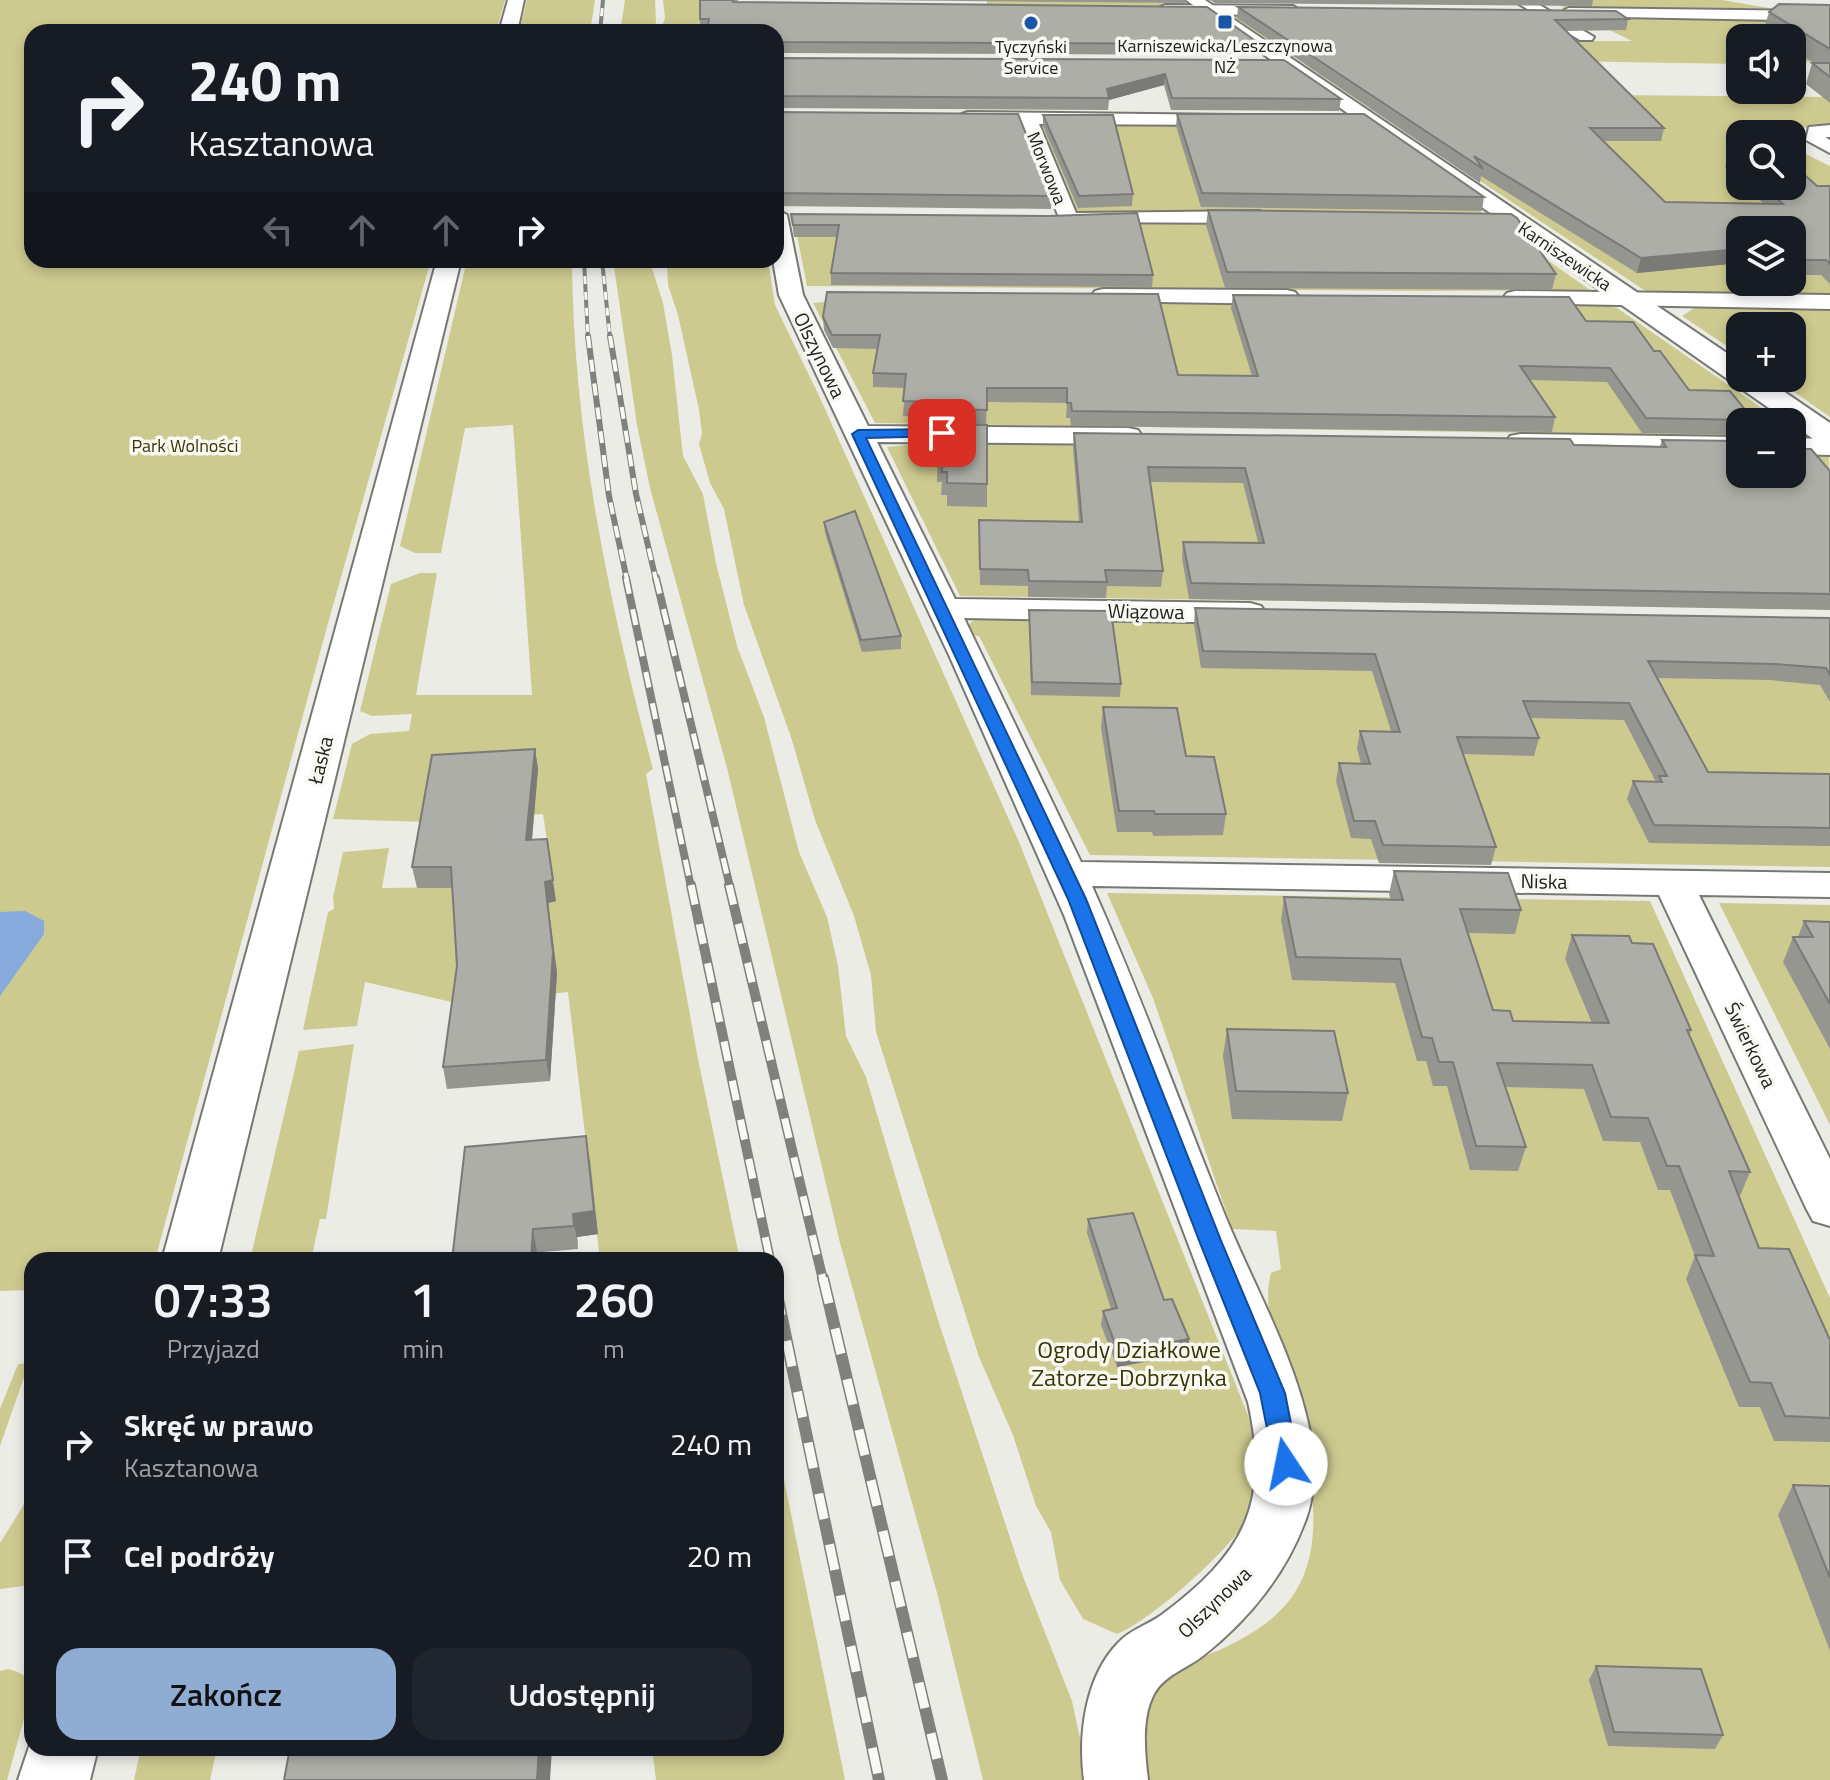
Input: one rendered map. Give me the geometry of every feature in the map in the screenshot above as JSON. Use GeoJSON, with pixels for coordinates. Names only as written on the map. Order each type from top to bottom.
{"type":"FeatureCollection","features":[{"type":"Feature","properties":{"kind":"street"},"geometry":{"type":"LineString","coordinates":[[510,24],[516,0]]}},
{"type":"Feature","properties":{"kind":"street"},"geometry":{"type":"LineString","coordinates":[[1145,10],[1200,5],[1312,11]]}},
{"type":"Feature","properties":{"kind":"street","name":"Karniszewicka"},"geometry":{"type":"LineString","coordinates":[[1200,5],[1726,365]]}},
{"type":"Feature","properties":{"kind":"street"},"geometry":{"type":"LineString","coordinates":[[1517,6],[1545,13],[1830,16]]}},
{"type":"Feature","properties":{"kind":"street"},"geometry":{"type":"LineString","coordinates":[[1545,13],[1592,40]]}},
{"type":"Feature","properties":{"kind":"street"},"geometry":{"type":"LineString","coordinates":[[1254,64],[1284,63]]}},
{"type":"Feature","properties":{"kind":"street"},"geometry":{"type":"LineString","coordinates":[[948,117],[1250,120]]}},
{"type":"Feature","properties":{"kind":"street","name":"Morwowa"},"geometry":{"type":"LineString","coordinates":[[1027,118],[1057,218],[1275,217]]}},
{"type":"Feature","properties":{"kind":"street"},"geometry":{"type":"LineString","coordinates":[[1340,120],[1367,120]]}},
{"type":"Feature","properties":{"kind":"street"},"geometry":{"type":"LineString","coordinates":[[1830,131],[1816,131],[1815,140],[1830,147]]}},
{"type":"Feature","properties":{"kind":"street"},"geometry":{"type":"LineString","coordinates":[[784,216],[804,216]]}},
{"type":"Feature","properties":{"kind":"street"},"geometry":{"type":"LineString","coordinates":[[1479,219],[1513,220]]}},
{"type":"Feature","properties":{"kind":"street","name":"Olszynowa"},"geometry":{"type":"LineString","coordinates":[[784,258],[791,295],[1067,874],[1273,1393],[1286,1464],[1282,1512],[1254,1564],[1181,1637],[1139,1664],[1122,1695],[1113,1726],[1116,1780]]}},
{"type":"Feature","properties":{"kind":"street","name":"Łaska"},"geometry":{"type":"LineString","coordinates":[[192,1252],[447,268]]}},
{"type":"Feature","properties":{"kind":"street"},"geometry":{"type":"LineString","coordinates":[[791,295],[819,295]]}},
{"type":"Feature","properties":{"kind":"street"},"geometry":{"type":"LineString","coordinates":[[1084,295],[1305,297]]}},
{"type":"Feature","properties":{"kind":"street"},"geometry":{"type":"LineString","coordinates":[[1495,298],[1830,302]]}},
{"type":"Feature","properties":{"kind":"street"},"geometry":{"type":"LineString","coordinates":[[1765,392],[1830,437]]}},
{"type":"Feature","properties":{"kind":"street"},"geometry":{"type":"LineString","coordinates":[[858,434],[1149,436]]}},
{"type":"Feature","properties":{"kind":"street"},"geometry":{"type":"LineString","coordinates":[[1501,442],[1726,445]]}},
{"type":"Feature","properties":{"kind":"street"},"geometry":{"type":"LineString","coordinates":[[1806,446],[1830,447]]}},
{"type":"Feature","properties":{"kind":"street","name":"Wiązowa"},"geometry":{"type":"LineString","coordinates":[[942,608],[1274,613]]}},
{"type":"Feature","properties":{"kind":"street","name":"Niska"},"geometry":{"type":"LineString","coordinates":[[1067,874],[1830,885]]}},
{"type":"Feature","properties":{"kind":"street","name":"Świerkowa"},"geometry":{"type":"LineString","coordinates":[[1673,883],[1830,1208]]}},
{"type":"Feature","properties":{"kind":"street"},"geometry":{"type":"LineString","coordinates":[[54,1780],[61,1756]]}},
{"type":"Feature","properties":{"kind":"green space","name":"Park Wolności"},"geometry":{"type":"Polygon","coordinates":[[[0,0],[505,0],[498,24],[24,24],[24,268],[429,268],[330,616],[157,1252],[24,1252],[24,1290],[0,1291],[0,0]]]}},
{"type":"Feature","properties":{"kind":"green space"},"geometry":{"type":"Polygon","coordinates":[[[527,0],[595,0],[591,24],[521,24],[527,0]]]}},
{"type":"Feature","properties":{"kind":"green space"},"geometry":{"type":"Polygon","coordinates":[[[625,0],[655,0],[656,24],[621,24],[625,0]]]}},
{"type":"Feature","properties":{"kind":"green space"},"geometry":{"type":"Polygon","coordinates":[[[663,0],[729,0],[733,24],[663,24],[663,0]]]}},
{"type":"Feature","properties":{"kind":"green space"},"geometry":{"type":"Polygon","coordinates":[[[987,0],[1175,0],[1184,6],[987,6],[987,0]]]}},
{"type":"Feature","properties":{"kind":"green space"},"geometry":{"type":"Polygon","coordinates":[[[1548,0],[1722,0],[1769,8],[1565,8],[1548,0]]]}},
{"type":"Feature","properties":{"kind":"green space"},"geometry":{"type":"Polygon","coordinates":[[[1230,15],[1533,16],[1582,41],[1632,41],[1582,17],[1830,19],[1830,61],[1806,62],[1806,24],[1726,24],[1726,64],[1294,57],[1230,15]]]}},
{"type":"Feature","properties":{"kind":"green space"},"geometry":{"type":"Polygon","coordinates":[[[1304,64],[1502,94],[1726,96],[1726,104],[1806,104],[1806,97],[1830,97],[1830,128],[1806,128],[1806,120],[1726,120],[1726,200],[1806,200],[1806,154],[1830,166],[1830,295],[1806,295],[1806,216],[1726,216],[1726,294],[1650,294],[1304,64]]]}},
{"type":"Feature","properties":{"kind":"green space"},"geometry":{"type":"Polygon","coordinates":[[[1040,123],[1353,123],[1487,216],[1077,211],[1040,123]]]}},
{"type":"Feature","properties":{"kind":"green space"},"geometry":{"type":"Polygon","coordinates":[[[794,220],[1495,223],[1590,290],[807,286],[794,220]]]}},
{"type":"Feature","properties":{"kind":"green space"},"geometry":{"type":"Polygon","coordinates":[[[465,268],[572,268],[579,389],[596,517],[622,644],[653,769],[646,774],[698,1059],[738,1252],[599,1252],[568,992],[456,1003],[365,982],[357,1026],[303,1030],[328,912],[334,909],[333,897],[343,852],[389,848],[382,888],[554,886],[543,814],[428,822],[333,819],[352,744],[370,734],[409,731],[412,714],[372,716],[360,711],[391,584],[420,573],[437,573],[416,695],[532,695],[513,425],[465,428],[441,553],[415,553],[400,546],[465,268]]]}},
{"type":"Feature","properties":{"kind":"green space"},"geometry":{"type":"Polygon","coordinates":[[[614,268],[652,268],[663,303],[683,456],[703,494],[737,646],[764,717],[799,852],[827,917],[838,966],[846,1036],[866,1077],[937,1317],[1022,1574],[1072,1701],[1089,1780],[983,1780],[937,1593],[840,1243],[727,768],[650,488],[637,425],[614,268]]]}},
{"type":"Feature","properties":{"kind":"green space","name":"Ogrody Działkowe Zatorze-Dobrzynka"},"geometry":{"type":"Polygon","coordinates":[[[667,268],[769,268],[775,305],[821,400],[1019,842],[1265,1458],[1251,1513],[1228,1544],[1170,1599],[1117,1634],[1083,1619],[1060,1580],[1051,1532],[1036,1506],[1013,1435],[979,1357],[876,1032],[871,975],[854,916],[815,820],[792,740],[744,605],[724,509],[710,483],[699,444],[702,433],[699,410],[678,315],[668,285],[667,268]]]}},
{"type":"Feature","properties":{"kind":"green space"},"geometry":{"type":"Polygon","coordinates":[[[840,300],[1608,306],[1617,308],[1726,383],[1726,392],[1739,392],[1762,408],[1726,408],[1726,436],[875,423],[813,303],[840,300]]]}},
{"type":"Feature","properties":{"kind":"green space"},"geometry":{"type":"Polygon","coordinates":[[[1696,307],[1830,309],[1830,417],[1794,392],[1806,392],[1806,312],[1726,312],[1726,346],[1682,316],[1696,307]]]}},
{"type":"Feature","properties":{"kind":"green space"},"geometry":{"type":"Polygon","coordinates":[[[938,442],[1327,449],[1726,473],[1726,488],[1806,488],[1806,455],[1829,455],[1830,609],[960,596],[887,447],[938,442]]]}},
{"type":"Feature","properties":{"kind":"green space"},"geometry":{"type":"Polygon","coordinates":[[[983,617],[1098,619],[1098,622],[1830,633],[1830,867],[1090,855],[979,636],[970,635],[968,626],[983,617]]]}},
{"type":"Feature","properties":{"kind":"green space"},"geometry":{"type":"Polygon","coordinates":[[[1107,893],[1650,901],[1830,1298],[1830,1780],[1144,1780],[1143,1727],[1151,1696],[1177,1670],[1239,1640],[1282,1609],[1296,1590],[1306,1568],[1312,1544],[1313,1516],[1311,1483],[1280,1377],[1269,1319],[1271,1273],[1281,1269],[1276,1231],[1232,1229],[1153,998],[1107,893]]]}},
{"type":"Feature","properties":{"kind":"green space"},"geometry":{"type":"Polygon","coordinates":[[[1719,903],[1830,905],[1830,1125],[1719,903]]]}},
{"type":"Feature","properties":{"kind":"green space"},"geometry":{"type":"Polygon","coordinates":[[[354,1044],[326,1219],[320,1219],[313,1252],[252,1252],[299,1051],[354,1044]]]}},
{"type":"Feature","properties":{"kind":"green space"},"geometry":{"type":"Polygon","coordinates":[[[24,1363],[24,1377],[0,1446],[0,1409],[18,1364],[24,1363]]]}},
{"type":"Feature","properties":{"kind":"green space"},"geometry":{"type":"Polygon","coordinates":[[[784,1479],[845,1780],[656,1780],[653,1756],[784,1756],[784,1479]]]}},
{"type":"Feature","properties":{"kind":"green space"},"geometry":{"type":"Polygon","coordinates":[[[24,1503],[24,1586],[0,1589],[0,1543],[24,1503]]]}},
{"type":"Feature","properties":{"kind":"green space"},"geometry":{"type":"Polygon","coordinates":[[[8,1669],[24,1676],[24,1719],[7,1780],[0,1780],[0,1671],[8,1669]]]}},
{"type":"Feature","properties":{"kind":"green space"},"geometry":{"type":"Polygon","coordinates":[[[139,1756],[215,1756],[210,1780],[134,1780],[139,1756]]]}},
{"type":"Feature","properties":{"kind":"water"},"geometry":{"type":"Polygon","coordinates":[[[25,911],[44,921],[44,934],[0,996],[0,912],[25,911]]]}},
{"type":"Feature","properties":{"kind":"building"},"geometry":{"type":"Polygon","coordinates":[[[700,0],[1207,7],[1260,44],[784,42],[784,24],[708,24],[709,19],[700,19],[700,0]]]}},
{"type":"Feature","properties":{"kind":"building"},"geometry":{"type":"Polygon","coordinates":[[[1779,4],[1830,5],[1830,49],[1806,34],[1806,24],[1789,24],[1769,12],[1779,4]]]}},
{"type":"Feature","properties":{"kind":"building"},"geometry":{"type":"Polygon","coordinates":[[[1238,7],[1616,11],[1628,19],[1555,20],[1664,128],[1590,128],[1665,202],[1783,204],[1779,200],[1806,200],[1806,176],[1817,186],[1830,186],[1830,264],[1826,260],[1806,260],[1806,216],[1726,216],[1726,250],[1641,258],[1474,156],[1483,169],[1238,7]]]}},
{"type":"Feature","properties":{"kind":"building"},"geometry":{"type":"Polygon","coordinates":[[[784,58],[1284,60],[1341,99],[1172,98],[1165,74],[1107,89],[1109,98],[784,96],[784,58]]]}},
{"type":"Feature","properties":{"kind":"building"},"geometry":{"type":"Polygon","coordinates":[[[1812,63],[1830,63],[1830,77],[1812,63]]]}},
{"type":"Feature","properties":{"kind":"building"},"geometry":{"type":"Polygon","coordinates":[[[784,112],[1018,114],[1051,196],[784,193],[784,112]]]}},
{"type":"Feature","properties":{"kind":"building"},"geometry":{"type":"Polygon","coordinates":[[[1177,114],[1364,114],[1484,197],[1202,193],[1177,114]]]}},
{"type":"Feature","properties":{"kind":"building"},"geometry":{"type":"Polygon","coordinates":[[[1043,115],[1113,115],[1133,194],[1079,196],[1043,115]]]}},
{"type":"Feature","properties":{"kind":"building"},"geometry":{"type":"Polygon","coordinates":[[[1208,210],[1511,214],[1556,274],[1227,272],[1208,210]]]}},
{"type":"Feature","properties":{"kind":"building"},"geometry":{"type":"Polygon","coordinates":[[[1137,213],[1153,275],[831,273],[839,225],[793,225],[791,214],[1048,216],[1137,213]]]}},
{"type":"Feature","properties":{"kind":"building"},"geometry":{"type":"Polygon","coordinates":[[[827,292],[1158,294],[1178,375],[1258,376],[1233,295],[1569,297],[1586,321],[1633,322],[1654,351],[1660,351],[1689,390],[1731,392],[1744,408],[1726,408],[1726,420],[1646,418],[1610,368],[1520,366],[1555,417],[1072,411],[1071,403],[1067,403],[1067,388],[987,388],[987,410],[940,409],[941,402],[903,401],[906,374],[873,373],[880,335],[832,335],[823,317],[827,292]]]}},
{"type":"Feature","properties":{"kind":"building"},"geometry":{"type":"Polygon","coordinates":[[[939,424],[987,425],[987,484],[947,483],[947,472],[942,472],[942,460],[937,459],[939,424]]]}},
{"type":"Feature","properties":{"kind":"building"},"geometry":{"type":"Polygon","coordinates":[[[1074,433],[1570,439],[1574,445],[1666,447],[1662,440],[1726,441],[1726,488],[1806,488],[1806,449],[1811,449],[1830,471],[1830,594],[1191,583],[1183,542],[1264,543],[1245,468],[1148,467],[1163,571],[1105,570],[1107,582],[1029,581],[1028,570],[980,569],[979,520],[1082,522],[1074,433]]]}},
{"type":"Feature","properties":{"kind":"building"},"geometry":{"type":"Polygon","coordinates":[[[855,511],[901,636],[861,640],[824,522],[855,511]]]}},
{"type":"Feature","properties":{"kind":"building"},"geometry":{"type":"Polygon","coordinates":[[[1195,608],[1830,618],[1830,675],[1826,668],[1774,664],[1648,661],[1708,772],[1830,774],[1830,828],[1654,825],[1633,781],[1662,782],[1659,776],[1667,776],[1629,703],[1523,701],[1539,738],[1457,737],[1496,847],[1383,845],[1375,821],[1354,821],[1339,763],[1370,764],[1360,731],[1400,732],[1375,654],[1203,651],[1195,608]]]}},
{"type":"Feature","properties":{"kind":"building"},"geometry":{"type":"Polygon","coordinates":[[[1029,610],[1111,611],[1121,684],[1032,682],[1029,610]]]}},
{"type":"Feature","properties":{"kind":"building"},"geometry":{"type":"Polygon","coordinates":[[[1103,707],[1177,708],[1186,756],[1214,757],[1226,814],[1119,811],[1103,707]]]}},
{"type":"Feature","properties":{"kind":"building"},"geometry":{"type":"Polygon","coordinates":[[[535,749],[526,840],[547,839],[553,880],[545,882],[553,952],[546,1060],[443,1067],[457,966],[451,867],[412,867],[432,755],[535,749]]]}},
{"type":"Feature","properties":{"kind":"building"},"geometry":{"type":"Polygon","coordinates":[[[1394,871],[1508,873],[1521,910],[1460,909],[1493,1010],[1510,1011],[1513,1021],[1609,1023],[1572,935],[1629,936],[1632,943],[1653,944],[1750,1172],[1729,1171],[1759,1248],[1789,1249],[1830,1340],[1830,1418],[1785,1416],[1771,1383],[1750,1382],[1695,1255],[1714,1256],[1679,1166],[1667,1166],[1648,1118],[1611,1117],[1592,1065],[1497,1063],[1526,1147],[1476,1146],[1453,1062],[1439,1062],[1432,1038],[1422,1037],[1400,959],[1296,957],[1284,897],[1403,900],[1394,871]]]}},
{"type":"Feature","properties":{"kind":"building"},"geometry":{"type":"Polygon","coordinates":[[[1804,921],[1830,922],[1830,1004],[1793,937],[1813,937],[1804,921]]]}},
{"type":"Feature","properties":{"kind":"building"},"geometry":{"type":"Polygon","coordinates":[[[1227,1029],[1334,1031],[1348,1093],[1236,1091],[1227,1029]]]}},
{"type":"Feature","properties":{"kind":"building"},"geometry":{"type":"Polygon","coordinates":[[[586,1136],[594,1211],[573,1214],[574,1226],[533,1229],[532,1252],[453,1252],[465,1147],[586,1136]]]}},
{"type":"Feature","properties":{"kind":"building"},"geometry":{"type":"Polygon","coordinates":[[[1133,1213],[1164,1300],[1172,1299],[1189,1339],[1118,1352],[1103,1311],[1117,1308],[1088,1219],[1133,1213]]]}},
{"type":"Feature","properties":{"kind":"building"},"geometry":{"type":"Polygon","coordinates":[[[1793,1485],[1830,1486],[1830,1578],[1793,1485]]]}},
{"type":"Feature","properties":{"kind":"building"},"geometry":{"type":"Polygon","coordinates":[[[1596,1666],[1701,1669],[1723,1735],[1614,1732],[1596,1666]]]}},
{"type":"Feature","properties":{"kind":"building"},"geometry":{"type":"Polygon","coordinates":[[[288,1756],[538,1756],[537,1780],[284,1780],[288,1756]]]}},
{"type":"Feature","properties":{"kind":"railway"},"geometry":{"type":"LineString","coordinates":[[601,24],[603,0]]}},
{"type":"Feature","properties":{"kind":"railway"},"geometry":{"type":"LineString","coordinates":[[584,268],[588,338]]}},
{"type":"Feature","properties":{"kind":"railway"},"geometry":{"type":"LineString","coordinates":[[603,268],[610,338]]}},
{"type":"Feature","properties":{"kind":"railway"},"geometry":{"type":"LineString","coordinates":[[588,336],[609,496],[627,580]]}},
{"type":"Feature","properties":{"kind":"railway"},"geometry":{"type":"LineString","coordinates":[[610,336],[636,494],[656,580]]}},
{"type":"Feature","properties":{"kind":"railway"},"geometry":{"type":"LineString","coordinates":[[626,578],[691,887]]}},
{"type":"Feature","properties":{"kind":"railway"},"geometry":{"type":"LineString","coordinates":[[656,578],[730,887]]}},
{"type":"Feature","properties":{"kind":"railway"},"geometry":{"type":"LineString","coordinates":[[691,885],[768,1252]]}},
{"type":"Feature","properties":{"kind":"railway"},"geometry":{"type":"LineString","coordinates":[[729,885],[823,1280]]}},
{"type":"Feature","properties":{"kind":"railway"},"geometry":{"type":"LineString","coordinates":[[823,1278],[942,1780]]}},
{"type":"Feature","properties":{"kind":"railway"},"geometry":{"type":"LineString","coordinates":[[784,1328],[879,1780]]}},
{"type":"Feature","properties":{"kind":"place","name":"Karniszewicka/Leszczynowa NŻ"},"geometry":{"type":"Point","coordinates":[1225,22]}},
{"type":"Feature","properties":{"kind":"place","name":"Tyczyński Service"},"geometry":{"type":"Point","coordinates":[1031,23]}},
{"type":"Feature","properties":{"kind":"route"},"geometry":{"type":"LineString","coordinates":[[942,433],[858,434],[1067,874],[1273,1393],[1286,1464]]}}]}
